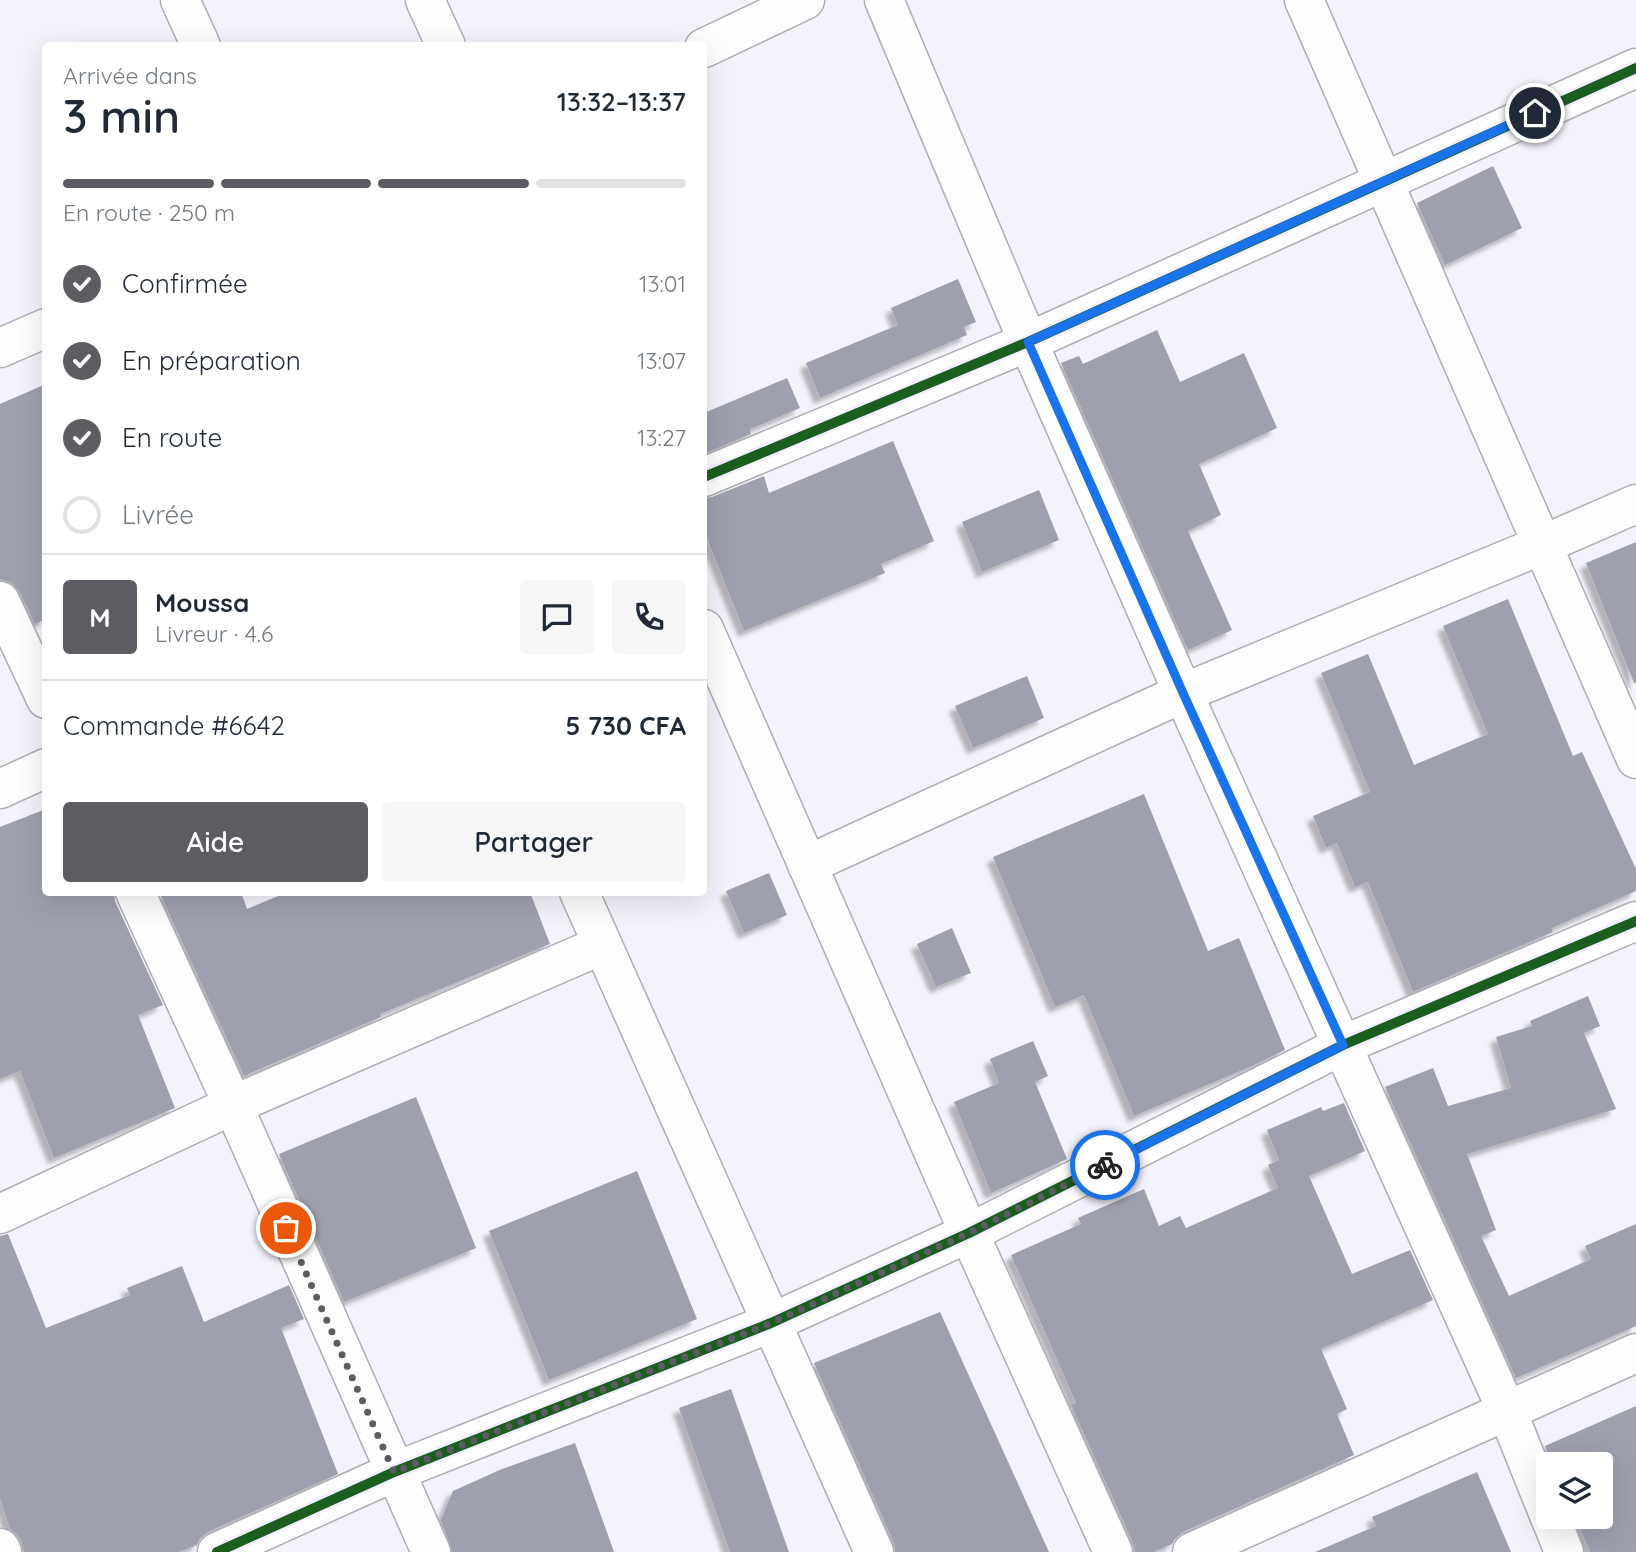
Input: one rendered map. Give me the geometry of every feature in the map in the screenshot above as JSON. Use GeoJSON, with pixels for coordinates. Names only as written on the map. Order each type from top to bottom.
{"type":"FeatureCollection","features":[{"type":"Feature","properties":{"kind":"street"},"geometry":{"type":"LineString","coordinates":[[180,0],[199,42]]}},
{"type":"Feature","properties":{"kind":"street"},"geometry":{"type":"LineString","coordinates":[[425,0],[444,42]]}},
{"type":"Feature","properties":{"kind":"street"},"geometry":{"type":"LineString","coordinates":[[707,47],[805,0]]}},
{"type":"Feature","properties":{"kind":"street"},"geometry":{"type":"LineString","coordinates":[[884,0],[1028,342],[1507,1411],[1536,1484]]}},
{"type":"Feature","properties":{"kind":"street"},"geometry":{"type":"LineString","coordinates":[[1304,0],[1636,759]]}},
{"type":"Feature","properties":{"kind":"street"},"geometry":{"type":"LineString","coordinates":[[707,476],[1028,342],[1636,68]]}},
{"type":"Feature","properties":{"kind":"street"},"geometry":{"type":"LineString","coordinates":[[0,348],[42,330]]}},
{"type":"Feature","properties":{"kind":"street"},"geometry":{"type":"LineString","coordinates":[[807,865],[1183,693],[1542,545],[1636,503]]}},
{"type":"Feature","properties":{"kind":"street"},"geometry":{"type":"LineString","coordinates":[[0,601],[42,690]]}},
{"type":"Feature","properties":{"kind":"street"},"geometry":{"type":"LineString","coordinates":[[707,636],[969,1233],[1113,1552]]}},
{"type":"Feature","properties":{"kind":"street"},"geometry":{"type":"LineString","coordinates":[[0,789],[42,770]]}},
{"type":"Feature","properties":{"kind":"street"},"geometry":{"type":"LineString","coordinates":[[137,896],[233,1105],[431,1552]]}},
{"type":"Feature","properties":{"kind":"street"},"geometry":{"type":"LineString","coordinates":[[581,896],[874,1552]]}},
{"type":"Feature","properties":{"kind":"street"},"geometry":{"type":"LineString","coordinates":[[217,1552],[394,1472],[771,1323],[969,1233],[1343,1045],[1636,921]]}},
{"type":"Feature","properties":{"kind":"street"},"geometry":{"type":"LineString","coordinates":[[0,1214],[233,1105],[602,945]]}},
{"type":"Feature","properties":{"kind":"street"},"geometry":{"type":"LineString","coordinates":[[1192,1552],[1636,1353]]}},
{"type":"Feature","properties":{"kind":"street"},"geometry":{"type":"LineString","coordinates":[[1554,1529],[1564,1552]]}},
{"type":"Feature","properties":{"kind":"building"},"geometry":{"type":"Polygon","coordinates":[[[1493,166],[1522,228],[1445,265],[1417,203],[1493,166]]]}},
{"type":"Feature","properties":{"kind":"building"},"geometry":{"type":"Polygon","coordinates":[[[958,279],[976,322],[964,327],[967,335],[820,398],[806,363],[898,325],[891,308],[958,279]]]}},
{"type":"Feature","properties":{"kind":"building"},"geometry":{"type":"Polygon","coordinates":[[[1157,330],[1180,382],[1244,353],[1277,428],[1199,464],[1221,515],[1188,531],[1232,630],[1188,650],[1061,363],[1079,356],[1083,364],[1157,330]]]}},
{"type":"Feature","properties":{"kind":"building"},"geometry":{"type":"Polygon","coordinates":[[[787,378],[800,408],[750,429],[751,434],[707,453],[707,412],[787,378]]]}},
{"type":"Feature","properties":{"kind":"building"},"geometry":{"type":"Polygon","coordinates":[[[42,386],[42,621],[35,624],[19,591],[12,583],[0,579],[0,404],[42,386]]]}},
{"type":"Feature","properties":{"kind":"building"},"geometry":{"type":"Polygon","coordinates":[[[893,441],[934,541],[881,564],[885,573],[744,631],[707,538],[707,498],[764,476],[769,493],[893,441]]]}},
{"type":"Feature","properties":{"kind":"building"},"geometry":{"type":"Polygon","coordinates":[[[1039,490],[1059,540],[982,572],[962,522],[1039,490]]]}},
{"type":"Feature","properties":{"kind":"building"},"geometry":{"type":"Polygon","coordinates":[[[1636,542],[1636,683],[1634,683],[1586,563],[1636,542]]]}},
{"type":"Feature","properties":{"kind":"building"},"geometry":{"type":"Polygon","coordinates":[[[1508,599],[1573,756],[1582,752],[1636,869],[1636,891],[1552,928],[1553,932],[1413,992],[1368,882],[1355,887],[1337,843],[1326,848],[1313,816],[1370,792],[1321,673],[1368,654],[1414,765],[1488,734],[1443,626],[1508,599]]]}},
{"type":"Feature","properties":{"kind":"building"},"geometry":{"type":"Polygon","coordinates":[[[1027,676],[1044,718],[973,748],[955,706],[1027,676]]]}},
{"type":"Feature","properties":{"kind":"building"},"geometry":{"type":"Polygon","coordinates":[[[1144,794],[1208,951],[1239,938],[1285,1050],[1134,1116],[1084,995],[1055,1007],[993,857],[1144,794]]]}},
{"type":"Feature","properties":{"kind":"building"},"geometry":{"type":"Polygon","coordinates":[[[42,811],[42,896],[114,896],[163,1005],[138,1015],[175,1108],[54,1158],[20,1071],[0,1079],[0,827],[42,811]]]}},
{"type":"Feature","properties":{"kind":"building"},"geometry":{"type":"Polygon","coordinates":[[[769,873],[787,915],[744,933],[726,891],[769,873]]]}},
{"type":"Feature","properties":{"kind":"building"},"geometry":{"type":"Polygon","coordinates":[[[161,896],[242,896],[247,909],[278,896],[532,896],[550,944],[380,1014],[381,1017],[244,1076],[161,896]]]}},
{"type":"Feature","properties":{"kind":"building"},"geometry":{"type":"Polygon","coordinates":[[[952,928],[971,973],[936,987],[917,944],[952,928]]]}},
{"type":"Feature","properties":{"kind":"building"},"geometry":{"type":"Polygon","coordinates":[[[1588,996],[1600,1026],[1584,1033],[1616,1109],[1467,1154],[1496,1230],[1481,1236],[1509,1296],[1591,1259],[1585,1246],[1636,1224],[1636,1326],[1516,1378],[1385,1087],[1433,1068],[1448,1106],[1511,1088],[1496,1037],[1532,1026],[1530,1021],[1588,996]]]}},
{"type":"Feature","properties":{"kind":"building"},"geometry":{"type":"Polygon","coordinates":[[[1033,1041],[1048,1076],[1035,1082],[1067,1159],[991,1193],[954,1102],[999,1083],[990,1059],[1033,1041]]]}},
{"type":"Feature","properties":{"kind":"building"},"geometry":{"type":"Polygon","coordinates":[[[416,1097],[476,1248],[344,1302],[279,1154],[416,1097]]]}},
{"type":"Feature","properties":{"kind":"building"},"geometry":{"type":"Polygon","coordinates":[[[1344,1103],[1365,1151],[1309,1176],[1352,1274],[1410,1250],[1433,1300],[1321,1349],[1347,1409],[1337,1414],[1354,1455],[1183,1532],[1172,1544],[1154,1552],[1135,1552],[1071,1405],[1076,1403],[1011,1255],[1081,1224],[1078,1218],[1144,1189],[1159,1226],[1180,1216],[1186,1228],[1278,1188],[1268,1165],[1279,1160],[1267,1130],[1321,1107],[1323,1111],[1344,1103]]]}},
{"type":"Feature","properties":{"kind":"building"},"geometry":{"type":"Polygon","coordinates":[[[637,1171],[697,1319],[549,1380],[489,1231],[637,1171]]]}},
{"type":"Feature","properties":{"kind":"building"},"geometry":{"type":"Polygon","coordinates":[[[8,1234],[46,1328],[130,1295],[127,1288],[182,1266],[204,1322],[289,1285],[304,1319],[281,1328],[338,1474],[208,1532],[197,1545],[179,1552],[24,1552],[20,1538],[10,1529],[0,1498],[0,1236],[8,1234]]]}},
{"type":"Feature","properties":{"kind":"building"},"geometry":{"type":"Polygon","coordinates":[[[940,1312],[1049,1552],[895,1552],[894,1543],[814,1363],[940,1312]]]}},
{"type":"Feature","properties":{"kind":"building"},"geometry":{"type":"Polygon","coordinates":[[[731,1389],[789,1552],[730,1552],[679,1408],[731,1389]]]}},
{"type":"Feature","properties":{"kind":"building"},"geometry":{"type":"Polygon","coordinates":[[[1636,1406],[1636,1552],[1590,1552],[1580,1529],[1613,1529],[1613,1452],[1547,1452],[1545,1446],[1636,1406]]]}},
{"type":"Feature","properties":{"kind":"building"},"geometry":{"type":"Polygon","coordinates":[[[575,1443],[614,1552],[452,1552],[441,1520],[453,1491],[502,1469],[575,1443]]]}},
{"type":"Feature","properties":{"kind":"building"},"geometry":{"type":"Polygon","coordinates":[[[1477,1472],[1511,1552],[1315,1552],[1376,1526],[1372,1517],[1477,1472]]]}},
{"type":"Feature","properties":{"kind":"cycle path"},"geometry":{"type":"LineString","coordinates":[[707,476],[1028,342],[1636,68]]}},
{"type":"Feature","properties":{"kind":"cycle path"},"geometry":{"type":"LineString","coordinates":[[217,1552],[394,1472],[771,1323],[969,1233],[1343,1045],[1636,921]]}},
{"type":"Feature","properties":{"kind":"way so far"},"geometry":{"type":"LineString","coordinates":[[286,1228],[394,1472],[771,1323],[969,1233],[1105,1165]]}},
{"type":"Feature","properties":{"kind":"route"},"geometry":{"type":"LineString","coordinates":[[1105,1165],[1343,1045],[1028,342],[1535,113]]}}]}
